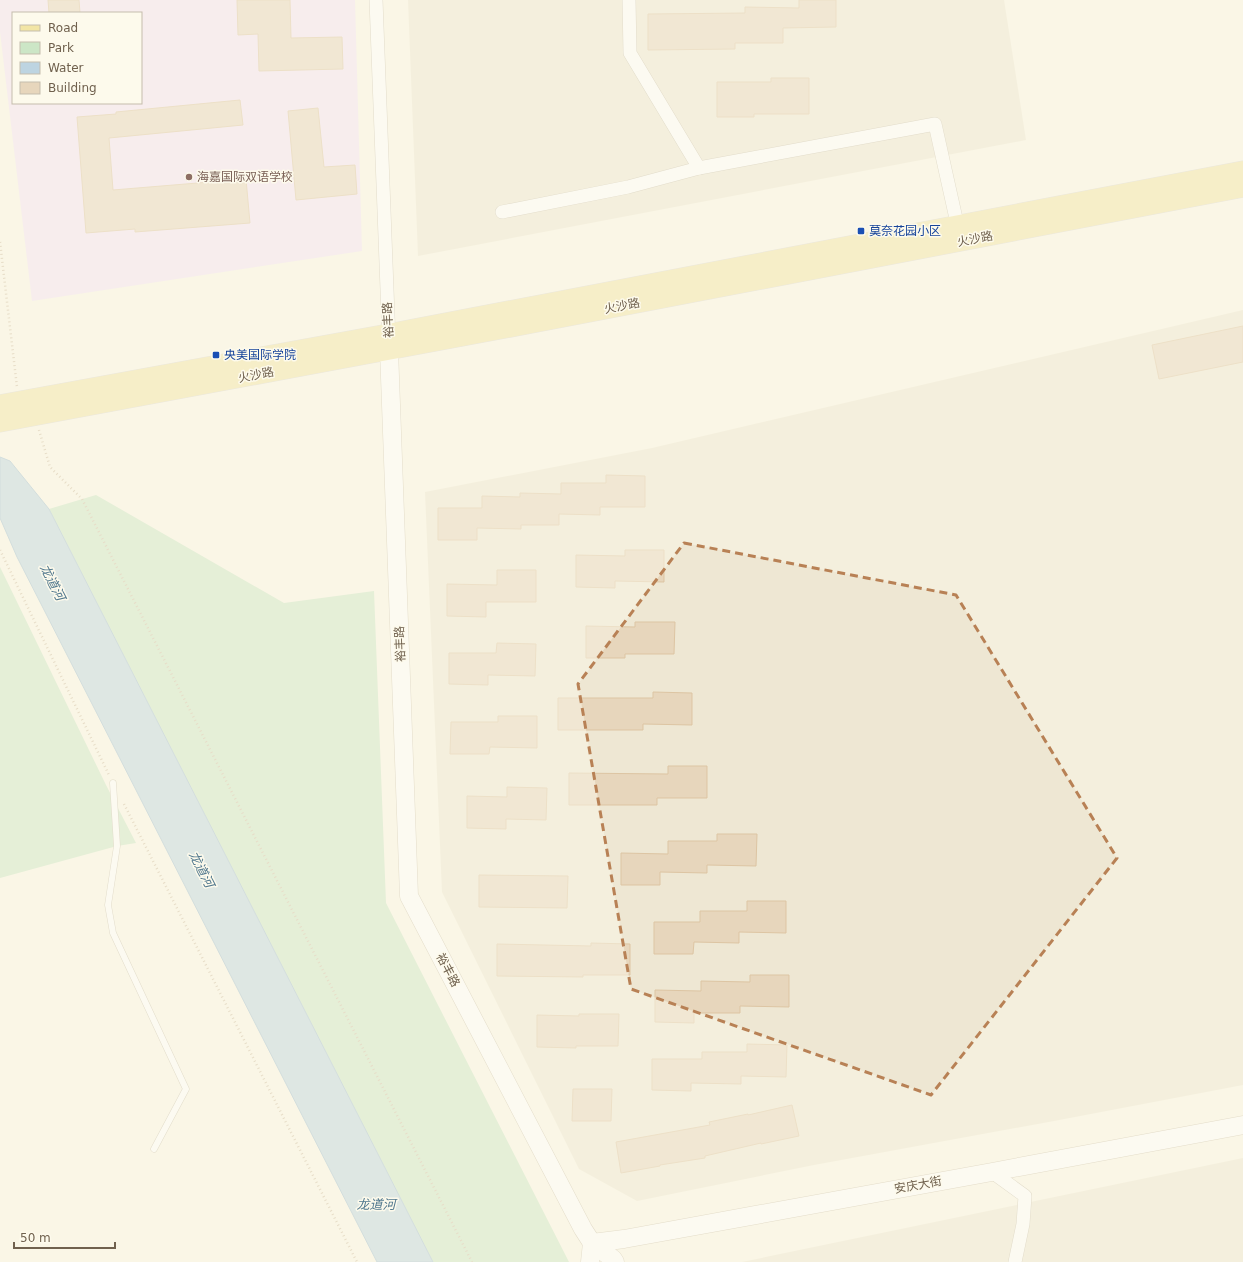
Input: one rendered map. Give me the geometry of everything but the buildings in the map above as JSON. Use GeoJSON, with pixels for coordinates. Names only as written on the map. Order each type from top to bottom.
{"type":"FeatureCollection","features":[{"type":"Feature","properties":{"kind":"main road","name":"火沙路"},"geometry":{"type":"LineString","coordinates":[[0,422],[36,416],[389,342],[960,233],[1243,171]]}},
{"type":"Feature","properties":{"kind":"main road","name":"火沙路"},"geometry":{"type":"LineString","coordinates":[[960,233],[1243,187]]}},
{"type":"Feature","properties":{"kind":"main road","name":"火沙路"},"geometry":{"type":"LineString","coordinates":[[10,404],[389,342]]}},
{"type":"Feature","properties":{"kind":"street","name":"裕丰路"},"geometry":{"type":"LineString","coordinates":[[376,0],[409,896],[580,1222],[592,1243],[615,1262]]}},
{"type":"Feature","properties":{"kind":"street"},"geometry":{"type":"LineString","coordinates":[[629,0],[630,53],[699,168]]}},
{"type":"Feature","properties":{"kind":"street"},"geometry":{"type":"LineString","coordinates":[[502,212],[628,187],[699,168],[935,124],[960,233]]}},
{"type":"Feature","properties":{"kind":"street","name":"安庆大街"},"geometry":{"type":"LineString","coordinates":[[592,1243],[624,1239],[1243,1125]]}},
{"type":"Feature","properties":{"kind":"street"},"geometry":{"type":"LineString","coordinates":[[992,1172],[1025,1196],[1023,1224],[1015,1262]]}},
{"type":"Feature","properties":{"kind":"street"},"geometry":{"type":"LineString","coordinates":[[590,1262],[592,1243]]}},
{"type":"Feature","properties":{"kind":"lane"},"geometry":{"type":"LineString","coordinates":[[113,783],[117,846],[108,905],[113,933],[186,1089],[154,1149]]}},
{"type":"Feature","properties":{"kind":"path"},"geometry":{"type":"LineString","coordinates":[[0,242],[10,404]]}},
{"type":"Feature","properties":{"kind":"path"},"geometry":{"type":"LineString","coordinates":[[36,416],[50,467],[82,499],[472,1262]]}},
{"type":"Feature","properties":{"kind":"path"},"geometry":{"type":"LineString","coordinates":[[0,550],[113,783],[356,1262]]}},
{"type":"Feature","properties":{"kind":"highlighted area"},"geometry":{"type":"Polygon","coordinates":[[[684,543],[956,595],[1117,858],[931,1095],[631,989],[578,684],[684,543]]]}},
{"type":"Feature","properties":{"kind":"shaded area","name":"海嘉国际双语学校"},"geometry":{"type":"Polygon","coordinates":[[[0,0],[355,0],[362,251],[32,301],[0,32],[0,0]]]}},
{"type":"Feature","properties":{"kind":"shaded area"},"geometry":{"type":"Polygon","coordinates":[[[408,0],[1004,0],[1026,140],[418,256],[408,0]]]}},
{"type":"Feature","properties":{"kind":"shaded area"},"geometry":{"type":"Polygon","coordinates":[[[1243,310],[1243,1085],[814,1165],[637,1201],[579,1169],[442,892],[425,492],[652,448],[1243,310]]]}},
{"type":"Feature","properties":{"kind":"shaded area"},"geometry":{"type":"Polygon","coordinates":[[[1243,1158],[1243,1262],[742,1262],[1243,1158]]]}},
{"type":"Feature","properties":{"kind":"green space"},"geometry":{"type":"Polygon","coordinates":[[[96,495],[284,603],[374,591],[386,903],[569,1262],[433,1262],[49,509],[96,495]]]}},
{"type":"Feature","properties":{"kind":"green space"},"geometry":{"type":"Polygon","coordinates":[[[0,567],[106,785],[136,843],[117,846],[0,878],[0,567]]]}},
{"type":"Feature","properties":{"kind":"water","name":"龙道河"},"geometry":{"type":"Polygon","coordinates":[[[0,457],[10,461],[49,509],[433,1262],[377,1262],[17,557],[0,518],[0,457]]]}},
{"type":"Feature","properties":{"kind":"place","name":"海嘉国际双语学校"},"geometry":{"type":"Point","coordinates":[189,177]}},
{"type":"Feature","properties":{"kind":"place","name":"莫奈花园小区"},"geometry":{"type":"Point","coordinates":[861,231]}},
{"type":"Feature","properties":{"kind":"place","name":"央美国际学院"},"geometry":{"type":"Point","coordinates":[216,355]}}]}
